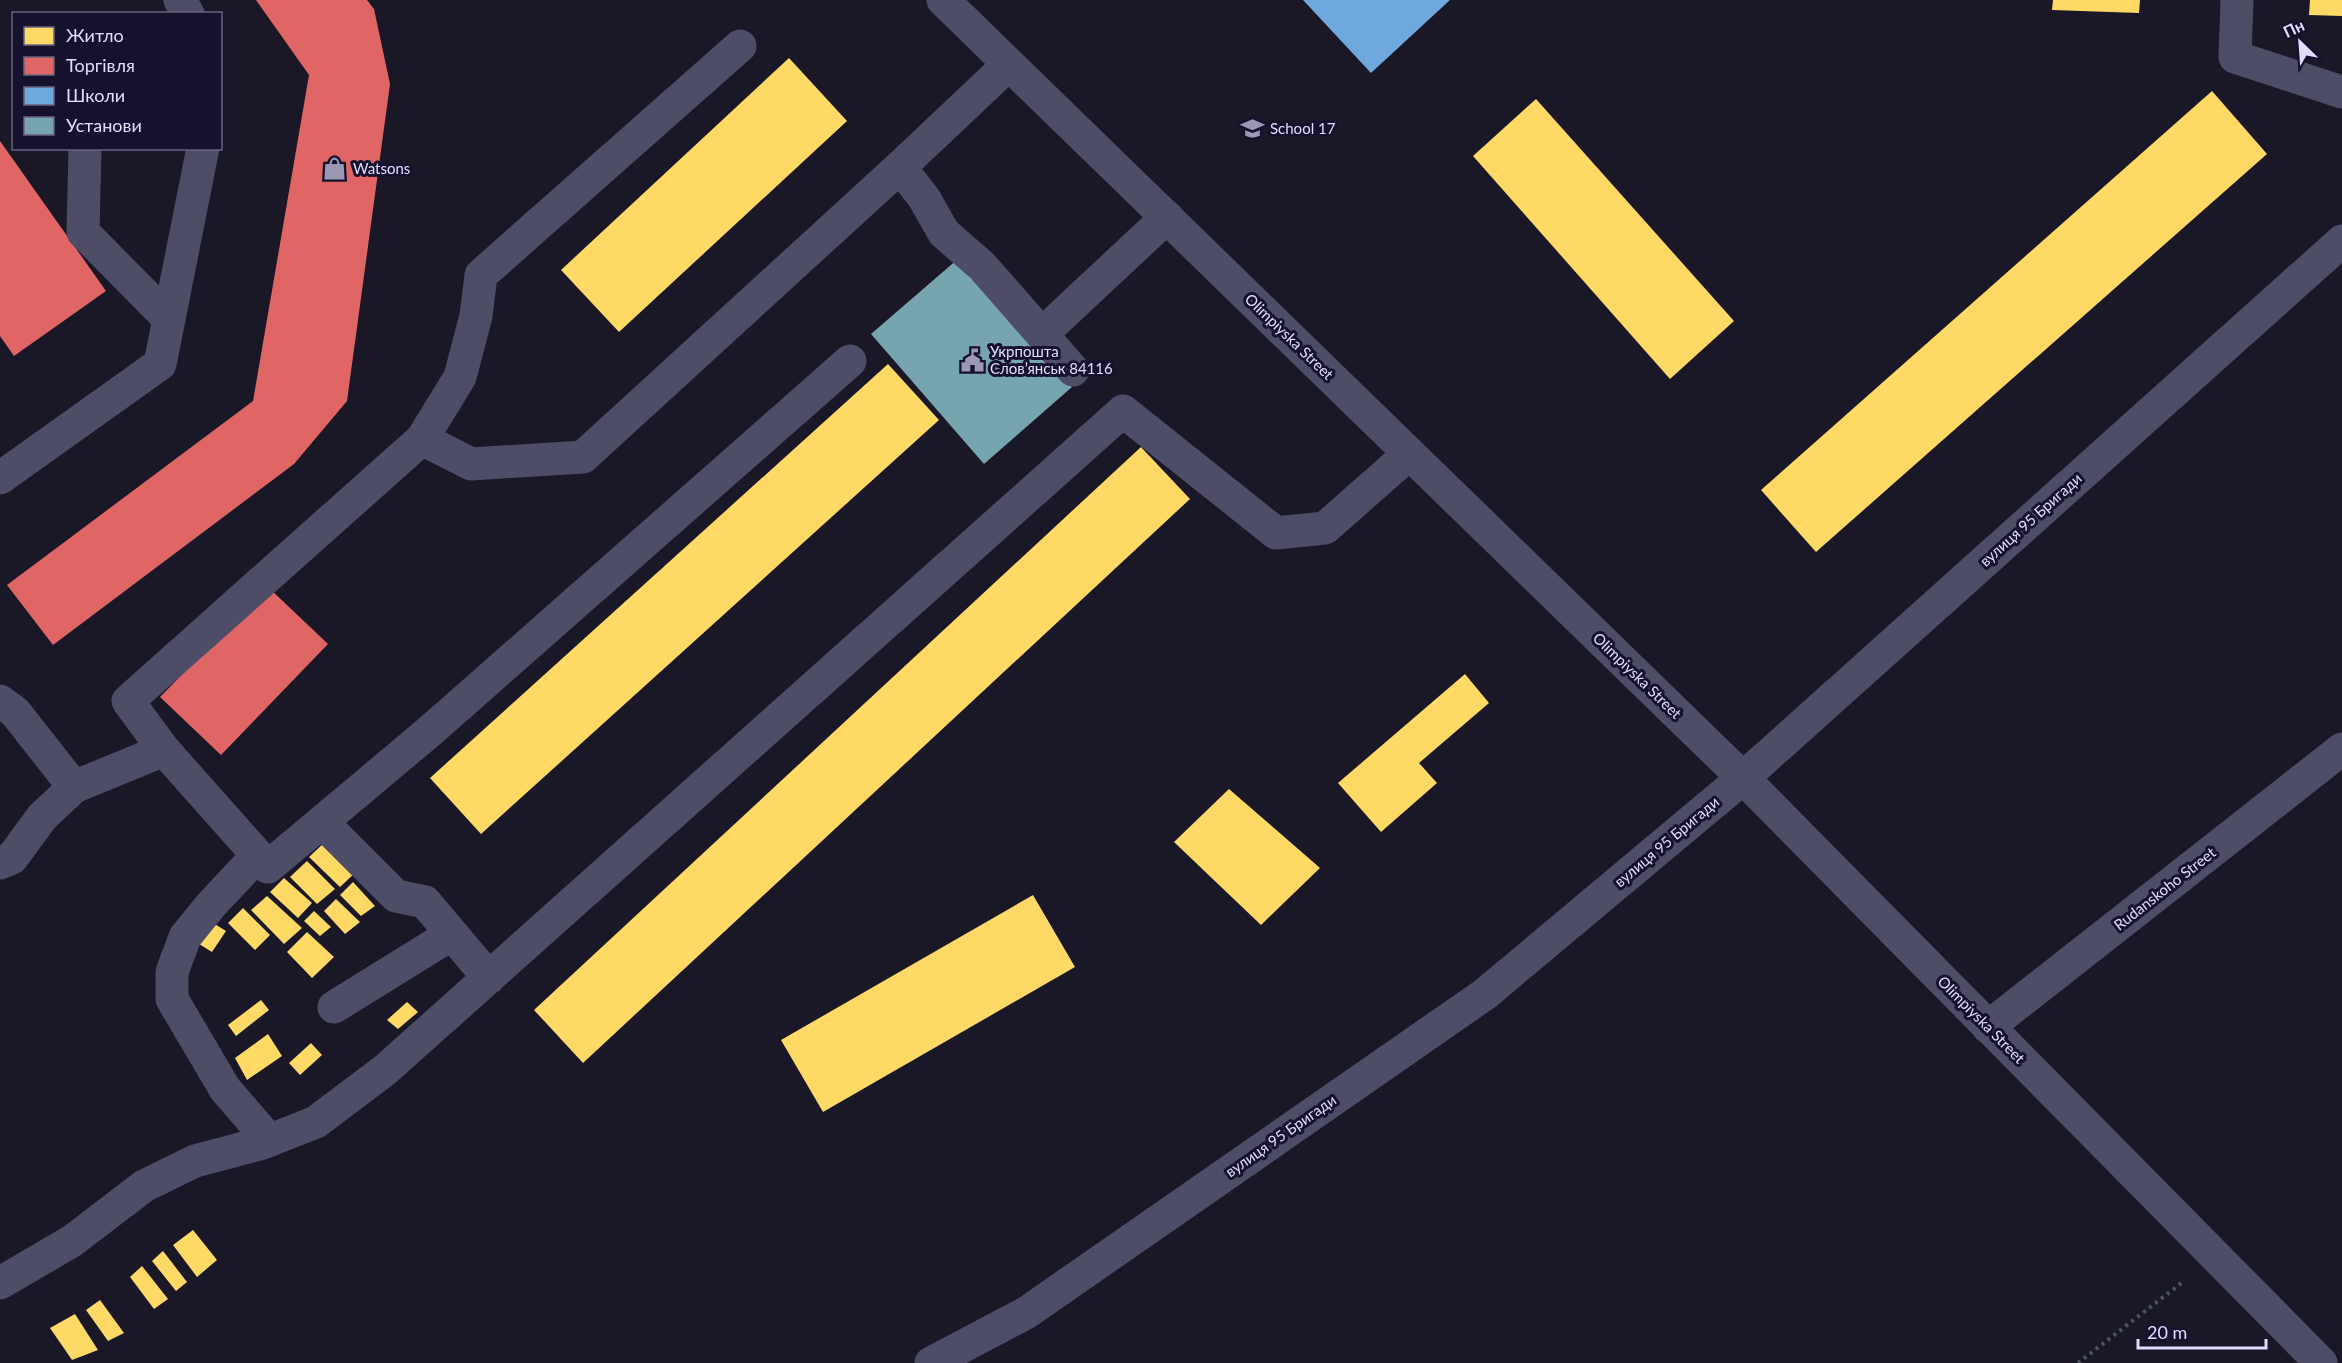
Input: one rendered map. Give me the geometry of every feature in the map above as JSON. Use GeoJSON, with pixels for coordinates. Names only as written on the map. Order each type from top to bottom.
{"type":"FeatureCollection","features":[{"type":"Feature","properties":{"kind":"street","name":"Olimpiyska Street"},"geometry":{"type":"LineString","coordinates":[[943,0],[1743,778],[2321,1363]]}},
{"type":"Feature","properties":{"kind":"street"},"geometry":{"type":"LineString","coordinates":[[2237,0],[2235,57],[2342,92]]}},
{"type":"Feature","properties":{"kind":"street"},"geometry":{"type":"LineString","coordinates":[[740,46],[481,275],[476,315],[460,377],[422,440],[128,701],[164,750],[268,867],[430,731],[850,361]]}},
{"type":"Feature","properties":{"kind":"street"},"geometry":{"type":"LineString","coordinates":[[422,440],[471,464],[583,457],[1008,65]]}},
{"type":"Feature","properties":{"kind":"street"},"geometry":{"type":"LineString","coordinates":[[85,150],[83,232],[169,319]]}},
{"type":"Feature","properties":{"kind":"street"},"geometry":{"type":"LineString","coordinates":[[0,478],[160,364],[203,150]]}},
{"type":"Feature","properties":{"kind":"street"},"geometry":{"type":"LineString","coordinates":[[900,167],[924,198],[944,233],[982,266],[1074,370]]}},
{"type":"Feature","properties":{"kind":"street"},"geometry":{"type":"LineString","coordinates":[[1042,334],[1167,217]]}},
{"type":"Feature","properties":{"kind":"street","name":"вулиця 95 Бригади"},"geometry":{"type":"LineString","coordinates":[[932,1363],[1026,1313],[1485,994],[1743,778],[2342,241]]}},
{"type":"Feature","properties":{"kind":"street"},"geometry":{"type":"LineString","coordinates":[[0,1283],[72,1241],[144,1186],[195,1161],[269,1140],[316,1122],[393,1063],[1123,411],[1276,533],[1325,528],[1409,454]]}},
{"type":"Feature","properties":{"kind":"street"},"geometry":{"type":"LineString","coordinates":[[0,701],[15,712],[74,787]]}},
{"type":"Feature","properties":{"kind":"street","name":"Rudanskoho Street"},"geometry":{"type":"LineString","coordinates":[[1988,1027],[2342,749]]}},
{"type":"Feature","properties":{"kind":"street"},"geometry":{"type":"LineString","coordinates":[[0,862],[12,858],[42,817],[74,787],[164,750]]}},
{"type":"Feature","properties":{"kind":"street"},"geometry":{"type":"LineString","coordinates":[[322,822],[396,896],[425,902],[489,978]]}},
{"type":"Feature","properties":{"kind":"street"},"geometry":{"type":"LineString","coordinates":[[257,856],[211,905],[185,937],[172,972],[172,999],[225,1089],[269,1140]]}},
{"type":"Feature","properties":{"kind":"street"},"geometry":{"type":"LineString","coordinates":[[334,1007],[452,934]]}},
{"type":"Feature","properties":{"kind":"path"},"geometry":{"type":"LineString","coordinates":[[2078,1363],[2216,1257]]}},
{"type":"Feature","properties":{"kind":"building: Житло"},"geometry":{"type":"Polygon","coordinates":[[[2053,0],[2140,0],[2139,13],[2052,10],[2053,0]]]}},
{"type":"Feature","properties":{"kind":"building: Житло"},"geometry":{"type":"Polygon","coordinates":[[[2310,0],[2342,0],[2342,16],[2309,15],[2310,0]]]}},
{"type":"Feature","properties":{"kind":"building: Житло"},"geometry":{"type":"Polygon","coordinates":[[[789,58],[847,121],[619,332],[561,270],[789,58]]]}},
{"type":"Feature","properties":{"kind":"building: Житло"},"geometry":{"type":"Polygon","coordinates":[[[2212,91],[2267,154],[1816,552],[1761,490],[2212,91]]]}},
{"type":"Feature","properties":{"kind":"building: Житло"},"geometry":{"type":"Polygon","coordinates":[[[1536,99],[1734,321],[1670,379],[1473,156],[1536,99]]]}},
{"type":"Feature","properties":{"kind":"building: Житло"},"geometry":{"type":"Polygon","coordinates":[[[888,364],[939,420],[481,834],[430,778],[888,364]]]}},
{"type":"Feature","properties":{"kind":"building: Житло"},"geometry":{"type":"Polygon","coordinates":[[[1141,447],[1190,499],[583,1063],[534,1010],[1141,447]]]}},
{"type":"Feature","properties":{"kind":"building: Житло"},"geometry":{"type":"Polygon","coordinates":[[[1465,674],[1489,703],[1419,763],[1437,783],[1381,832],[1338,783],[1465,674]]]}},
{"type":"Feature","properties":{"kind":"building: Житло"},"geometry":{"type":"Polygon","coordinates":[[[1229,789],[1320,868],[1261,925],[1174,842],[1229,789]]]}},
{"type":"Feature","properties":{"kind":"building: Житло"},"geometry":{"type":"Polygon","coordinates":[[[327,840],[357,871],[340,887],[309,857],[327,840]]]}},
{"type":"Feature","properties":{"kind":"building: Житло"},"geometry":{"type":"Polygon","coordinates":[[[307,861],[335,889],[317,904],[290,877],[307,861]]]}},
{"type":"Feature","properties":{"kind":"building: Житло"},"geometry":{"type":"Polygon","coordinates":[[[284,878],[312,903],[298,918],[270,892],[284,878]]]}},
{"type":"Feature","properties":{"kind":"building: Житло"},"geometry":{"type":"Polygon","coordinates":[[[353,882],[375,906],[361,916],[340,895],[353,882]]]}},
{"type":"Feature","properties":{"kind":"building: Житло"},"geometry":{"type":"Polygon","coordinates":[[[1033,895],[1075,967],[823,1112],[781,1040],[1033,895]]]}},
{"type":"Feature","properties":{"kind":"building: Житло"},"geometry":{"type":"Polygon","coordinates":[[[267,896],[302,928],[284,944],[251,910],[267,896]]]}},
{"type":"Feature","properties":{"kind":"building: Житло"},"geometry":{"type":"Polygon","coordinates":[[[336,899],[360,922],[345,934],[324,911],[336,899]]]}},
{"type":"Feature","properties":{"kind":"building: Житло"},"geometry":{"type":"Polygon","coordinates":[[[243,908],[270,935],[255,950],[228,923],[243,908]]]}},
{"type":"Feature","properties":{"kind":"building: Житло"},"geometry":{"type":"Polygon","coordinates":[[[314,911],[331,927],[320,936],[304,921],[314,911]]]}},
{"type":"Feature","properties":{"kind":"building: Житло"},"geometry":{"type":"Polygon","coordinates":[[[213,923],[226,931],[212,952],[199,944],[213,923]]]}},
{"type":"Feature","properties":{"kind":"building: Житло"},"geometry":{"type":"Polygon","coordinates":[[[307,932],[334,957],[312,978],[287,952],[307,932]]]}},
{"type":"Feature","properties":{"kind":"building: Житло"},"geometry":{"type":"Polygon","coordinates":[[[261,1000],[269,1010],[236,1036],[228,1025],[261,1000]]]}},
{"type":"Feature","properties":{"kind":"building: Житло"},"geometry":{"type":"Polygon","coordinates":[[[407,1002],[418,1012],[398,1029],[387,1020],[407,1002]]]}},
{"type":"Feature","properties":{"kind":"building: Житло"},"geometry":{"type":"Polygon","coordinates":[[[268,1034],[282,1056],[247,1080],[235,1058],[268,1034]]]}},
{"type":"Feature","properties":{"kind":"building: Житло"},"geometry":{"type":"Polygon","coordinates":[[[311,1043],[322,1055],[300,1075],[289,1063],[311,1043]]]}},
{"type":"Feature","properties":{"kind":"building: Житло"},"geometry":{"type":"Polygon","coordinates":[[[193,1230],[217,1260],[197,1277],[173,1245],[193,1230]]]}},
{"type":"Feature","properties":{"kind":"building: Житло"},"geometry":{"type":"Polygon","coordinates":[[[163,1251],[187,1282],[176,1291],[152,1261],[163,1251]]]}},
{"type":"Feature","properties":{"kind":"building: Житло"},"geometry":{"type":"Polygon","coordinates":[[[142,1266],[168,1299],[154,1309],[130,1277],[142,1266]]]}},
{"type":"Feature","properties":{"kind":"building: Житло"},"geometry":{"type":"Polygon","coordinates":[[[100,1300],[124,1333],[108,1341],[86,1310],[100,1300]]]}},
{"type":"Feature","properties":{"kind":"building: Житло"},"geometry":{"type":"Polygon","coordinates":[[[75,1314],[98,1350],[72,1360],[50,1328],[75,1314]]]}},
{"type":"Feature","properties":{"kind":"building: Торгівля"},"geometry":{"type":"Polygon","coordinates":[[[256,0],[367,0],[374,9],[390,84],[347,401],[294,464],[53,645],[7,585],[253,401],[309,75],[256,0]]]}},
{"type":"Feature","properties":{"kind":"building: Торгівля"},"geometry":{"type":"Polygon","coordinates":[[[0,141],[106,291],[14,356],[0,336],[0,141]]]}},
{"type":"Feature","properties":{"kind":"building: Торгівля"},"geometry":{"type":"Polygon","coordinates":[[[268,587],[328,644],[221,755],[160,697],[268,587]]]}},
{"type":"Feature","properties":{"kind":"building: Школи"},"geometry":{"type":"Polygon","coordinates":[[[1303,0],[1450,0],[1371,73],[1303,0]]]}},
{"type":"Feature","properties":{"kind":"building: Установи","name":"Укрпошта Слов’янськ 84116"},"geometry":{"type":"Polygon","coordinates":[[[959,258],[1072,387],[984,464],[871,334],[959,258]]]}},
{"type":"Feature","properties":{"kind":"place","name":"School 17"},"geometry":{"type":"Point","coordinates":[1252,129]}},
{"type":"Feature","properties":{"kind":"place","name":"Watsons"},"geometry":{"type":"Point","coordinates":[335,169]}},
{"type":"Feature","properties":{"kind":"place","name":"Укрпошта Слов’янськ 84116"},"geometry":{"type":"Point","coordinates":[972,361]}}]}
